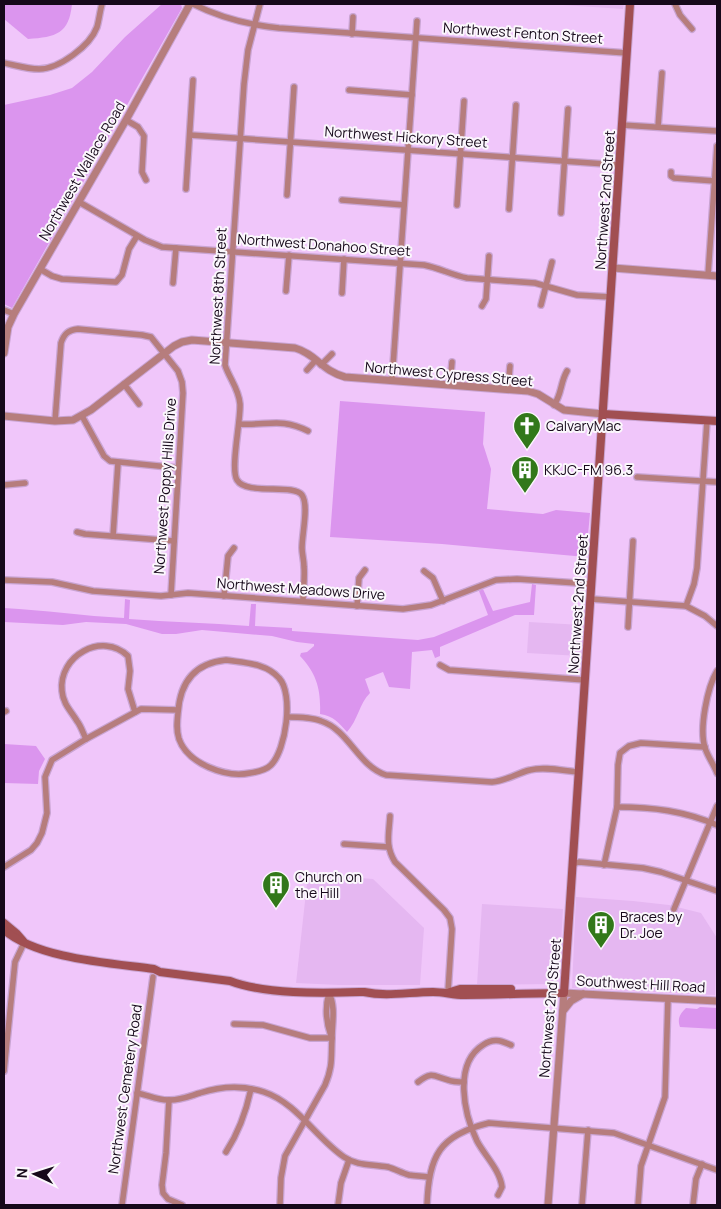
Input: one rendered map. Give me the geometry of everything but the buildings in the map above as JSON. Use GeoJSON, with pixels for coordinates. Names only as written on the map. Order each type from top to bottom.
{"type":"FeatureCollection","features":[{"type":"Feature","properties":{"kind":"main road","name":"Northwest 2nd Street"},"geometry":{"type":"LineString","coordinates":[[564,993],[630,4]]}},
{"type":"Feature","properties":{"kind":"main road"},"geometry":{"type":"LineString","coordinates":[[603,414],[717,422]]}},
{"type":"Feature","properties":{"kind":"main road"},"geometry":{"type":"LineString","coordinates":[[4,923],[24,943]]}},
{"type":"Feature","properties":{"kind":"main road"},"geometry":{"type":"LineString","coordinates":[[4,930],[13,938],[56,954],[154,973],[161,967],[182,970],[190,975],[230,981],[240,979],[282,986],[293,990],[329,993],[377,990],[448,992],[460,989],[564,993]]}},
{"type":"Feature","properties":{"kind":"street"},"geometry":{"type":"LineString","coordinates":[[4,63],[40,69],[58,64],[86,44],[92,36],[102,4]]}},
{"type":"Feature","properties":{"kind":"street","name":"Northwest Fenton Street"},"geometry":{"type":"LineString","coordinates":[[192,4],[230,19],[256,26],[628,53]]}},
{"type":"Feature","properties":{"kind":"street","name":"Northwest Wallace Road"},"geometry":{"type":"LineString","coordinates":[[4,353],[8,327],[14,314],[192,4]]}},
{"type":"Feature","properties":{"kind":"street","name":"Northwest 8th Street"},"geometry":{"type":"LineString","coordinates":[[260,4],[256,26],[248,50],[246,67],[225,365],[239,395],[239,424],[235,462],[237,480],[242,484],[262,489],[292,489],[298,491],[305,503],[302,548],[304,572],[302,601]]}},
{"type":"Feature","properties":{"kind":"street"},"geometry":{"type":"LineString","coordinates":[[676,4],[680,15],[692,30]]}},
{"type":"Feature","properties":{"kind":"street"},"geometry":{"type":"LineString","coordinates":[[352,34],[353,17]]}},
{"type":"Feature","properties":{"kind":"street"},"geometry":{"type":"LineString","coordinates":[[392,381],[417,21]]}},
{"type":"Feature","properties":{"kind":"street"},"geometry":{"type":"LineString","coordinates":[[658,127],[662,73]]}},
{"type":"Feature","properties":{"kind":"street"},"geometry":{"type":"LineString","coordinates":[[186,190],[193,80]]}},
{"type":"Feature","properties":{"kind":"street"},"geometry":{"type":"LineString","coordinates":[[287,195],[294,87]]}},
{"type":"Feature","properties":{"kind":"street"},"geometry":{"type":"LineString","coordinates":[[349,90],[412,95]]}},
{"type":"Feature","properties":{"kind":"street"},"geometry":{"type":"LineString","coordinates":[[457,205],[464,101]]}},
{"type":"Feature","properties":{"kind":"street"},"geometry":{"type":"LineString","coordinates":[[509,209],[516,105]]}},
{"type":"Feature","properties":{"kind":"street"},"geometry":{"type":"LineString","coordinates":[[561,213],[568,109]]}},
{"type":"Feature","properties":{"kind":"street"},"geometry":{"type":"LineString","coordinates":[[126,120],[138,127],[144,136],[142,172],[146,180]]}},
{"type":"Feature","properties":{"kind":"street"},"geometry":{"type":"LineString","coordinates":[[622,125],[717,131]]}},
{"type":"Feature","properties":{"kind":"street","name":"Northwest Hickory Street"},"geometry":{"type":"LineString","coordinates":[[190,135],[620,165]]}},
{"type":"Feature","properties":{"kind":"street"},"geometry":{"type":"LineString","coordinates":[[708,275],[717,146]]}},
{"type":"Feature","properties":{"kind":"street"},"geometry":{"type":"LineString","coordinates":[[671,172],[671,176],[674,178],[715,181]]}},
{"type":"Feature","properties":{"kind":"street"},"geometry":{"type":"LineString","coordinates":[[342,200],[404,205]]}},
{"type":"Feature","properties":{"kind":"street","name":"Northwest Donahoo Street"},"geometry":{"type":"LineString","coordinates":[[79,202],[137,236],[162,247],[431,266],[457,276],[546,285],[577,295],[611,297]]}},
{"type":"Feature","properties":{"kind":"street"},"geometry":{"type":"LineString","coordinates":[[40,269],[62,279],[116,282],[122,275],[129,249],[137,236]]}},
{"type":"Feature","properties":{"kind":"street"},"geometry":{"type":"LineString","coordinates":[[173,282],[176,248]]}},
{"type":"Feature","properties":{"kind":"street"},"geometry":{"type":"LineString","coordinates":[[286,291],[289,255]]}},
{"type":"Feature","properties":{"kind":"street"},"geometry":{"type":"LineString","coordinates":[[482,306],[486,299],[489,256]]}},
{"type":"Feature","properties":{"kind":"street"},"geometry":{"type":"LineString","coordinates":[[342,293],[344,259]]}},
{"type":"Feature","properties":{"kind":"street"},"geometry":{"type":"LineString","coordinates":[[541,305],[552,262]]}},
{"type":"Feature","properties":{"kind":"street"},"geometry":{"type":"LineString","coordinates":[[613,268],[717,276]]}},
{"type":"Feature","properties":{"kind":"street"},"geometry":{"type":"LineString","coordinates":[[4,310],[14,314]]}},
{"type":"Feature","properties":{"kind":"street","name":"Northwest Poppy Hills Drive"},"geometry":{"type":"LineString","coordinates":[[55,421],[61,343],[69,331],[78,330],[150,337],[178,371],[182,382],[183,394],[170,595]]}},
{"type":"Feature","properties":{"kind":"street","name":"Northwest Cypress Street"},"geometry":{"type":"LineString","coordinates":[[4,416],[66,421],[82,416],[164,353],[182,342],[192,340],[295,348],[303,350],[335,374],[345,377],[534,392],[554,405],[569,411],[603,414]]}},
{"type":"Feature","properties":{"kind":"street"},"geometry":{"type":"LineString","coordinates":[[307,370],[332,354]]}},
{"type":"Feature","properties":{"kind":"street"},"geometry":{"type":"LineString","coordinates":[[450,385],[452,362]]}},
{"type":"Feature","properties":{"kind":"street"},"geometry":{"type":"LineString","coordinates":[[508,389],[510,366]]}},
{"type":"Feature","properties":{"kind":"street"},"geometry":{"type":"LineString","coordinates":[[554,405],[560,395],[562,379],[567,371]]}},
{"type":"Feature","properties":{"kind":"street"},"geometry":{"type":"LineString","coordinates":[[124,384],[139,404]]}},
{"type":"Feature","properties":{"kind":"street"},"geometry":{"type":"LineString","coordinates":[[82,416],[104,456],[110,461],[178,468]]}},
{"type":"Feature","properties":{"kind":"street"},"geometry":{"type":"LineString","coordinates":[[686,606],[694,584],[697,568],[707,421]]}},
{"type":"Feature","properties":{"kind":"street"},"geometry":{"type":"LineString","coordinates":[[239,424],[259,425],[280,422],[297,425],[308,431]]}},
{"type":"Feature","properties":{"kind":"street"},"geometry":{"type":"LineString","coordinates":[[113,536],[118,463]]}},
{"type":"Feature","properties":{"kind":"street"},"geometry":{"type":"LineString","coordinates":[[637,476],[717,482]]}},
{"type":"Feature","properties":{"kind":"street"},"geometry":{"type":"LineString","coordinates":[[4,485],[25,484]]}},
{"type":"Feature","properties":{"kind":"street"},"geometry":{"type":"LineString","coordinates":[[77,532],[174,541]]}},
{"type":"Feature","properties":{"kind":"street"},"geometry":{"type":"LineString","coordinates":[[628,627],[633,541]]}},
{"type":"Feature","properties":{"kind":"street"},"geometry":{"type":"LineString","coordinates":[[224,596],[228,556],[234,548]]}},
{"type":"Feature","properties":{"kind":"street"},"geometry":{"type":"LineString","coordinates":[[357,606],[359,578],[364,570]]}},
{"type":"Feature","properties":{"kind":"street"},"geometry":{"type":"LineString","coordinates":[[424,570],[433,578],[443,601]]}},
{"type":"Feature","properties":{"kind":"street","name":"Northwest Meadows Drive"},"geometry":{"type":"LineString","coordinates":[[4,580],[52,582],[93,591],[161,596],[188,593],[411,609],[443,601],[496,580],[517,579],[592,584]]}},
{"type":"Feature","properties":{"kind":"street"},"geometry":{"type":"LineString","coordinates":[[590,599],[686,606],[697,610],[717,626]]}},
{"type":"Feature","properties":{"kind":"street"},"geometry":{"type":"LineString","coordinates":[[86,739],[78,721],[68,709],[63,699],[61,684],[66,668],[81,652],[94,647],[110,646],[123,651],[128,656],[130,661],[128,689],[135,712]]}},
{"type":"Feature","properties":{"kind":"street"},"geometry":{"type":"LineString","coordinates":[[226,660],[262,666],[272,671],[280,679],[287,695],[287,717],[280,751],[272,764],[260,771],[238,774],[214,769],[190,754],[183,747],[176,728],[179,698],[182,689],[193,674],[204,665],[215,661],[226,660]]}},
{"type":"Feature","properties":{"kind":"street"},"geometry":{"type":"LineString","coordinates":[[440,665],[449,670],[585,680]]}},
{"type":"Feature","properties":{"kind":"street"},"geometry":{"type":"LineString","coordinates":[[717,670],[707,699],[704,735],[705,747],[717,773]]}},
{"type":"Feature","properties":{"kind":"street"},"geometry":{"type":"LineString","coordinates":[[4,867],[31,850],[42,833],[47,813],[45,777],[52,760],[135,712],[146,708],[178,710]]}},
{"type":"Feature","properties":{"kind":"street"},"geometry":{"type":"LineString","coordinates":[[287,717],[312,718],[329,724],[337,730],[365,762],[378,772],[386,775],[492,782],[537,769],[579,772]]}},
{"type":"Feature","properties":{"kind":"street"},"geometry":{"type":"LineString","coordinates":[[604,866],[617,807],[618,759],[623,749],[634,743],[705,747]]}},
{"type":"Feature","properties":{"kind":"street"},"geometry":{"type":"LineString","coordinates":[[674,909],[717,806]]}},
{"type":"Feature","properties":{"kind":"street"},"geometry":{"type":"LineString","coordinates":[[617,807],[670,810],[717,825]]}},
{"type":"Feature","properties":{"kind":"street"},"geometry":{"type":"LineString","coordinates":[[390,816],[388,847],[394,862],[450,918],[452,929],[448,992]]}},
{"type":"Feature","properties":{"kind":"street"},"geometry":{"type":"LineString","coordinates":[[344,844],[388,847]]}},
{"type":"Feature","properties":{"kind":"street"},"geometry":{"type":"LineString","coordinates":[[573,864],[579,862],[604,866],[643,868],[717,891]]}},
{"type":"Feature","properties":{"kind":"street"},"geometry":{"type":"LineString","coordinates":[[4,1070],[14,969],[18,954],[24,943]]}},
{"type":"Feature","properties":{"kind":"street","name":"Northwest Cemetery Road"},"geometry":{"type":"LineString","coordinates":[[122,1205],[154,973]]}},
{"type":"Feature","properties":{"kind":"street"},"geometry":{"type":"LineString","coordinates":[[280,1205],[281,1178],[285,1156],[330,1074],[334,1025],[333,1002],[329,993]]}},
{"type":"Feature","properties":{"kind":"street","name":"Southwest Hill Road"},"geometry":{"type":"LineString","coordinates":[[564,993],[717,1001]]}},
{"type":"Feature","properties":{"kind":"street","name":"Northwest 2nd Street"},"geometry":{"type":"LineString","coordinates":[[548,1205],[564,993]]}},
{"type":"Feature","properties":{"kind":"street"},"geometry":{"type":"LineString","coordinates":[[562,1012],[571,1001],[583,994]]}},
{"type":"Feature","properties":{"kind":"street"},"geometry":{"type":"LineString","coordinates":[[638,1205],[641,1166],[665,1097],[668,998]]}},
{"type":"Feature","properties":{"kind":"street"},"geometry":{"type":"LineString","coordinates":[[234,1024],[263,1025],[310,1038],[332,1038]]}},
{"type":"Feature","properties":{"kind":"street"},"geometry":{"type":"LineString","coordinates":[[498,1195],[502,1188],[499,1175],[483,1152],[471,1128],[466,1109],[464,1082],[468,1060],[481,1046],[489,1041],[498,1040],[511,1045]]}},
{"type":"Feature","properties":{"kind":"street"},"geometry":{"type":"LineString","coordinates":[[418,1082],[425,1076],[433,1075],[446,1080],[464,1082]]}},
{"type":"Feature","properties":{"kind":"street"},"geometry":{"type":"LineString","coordinates":[[137,1094],[169,1100],[184,1098],[213,1089],[238,1087],[264,1092],[285,1104],[335,1150],[349,1160],[365,1165],[390,1168],[410,1175],[428,1177]]}},
{"type":"Feature","properties":{"kind":"street"},"geometry":{"type":"LineString","coordinates":[[226,1152],[241,1126],[251,1089]]}},
{"type":"Feature","properties":{"kind":"street"},"geometry":{"type":"LineString","coordinates":[[169,1100],[162,1185],[163,1193],[168,1200],[182,1205]]}},
{"type":"Feature","properties":{"kind":"street"},"geometry":{"type":"LineString","coordinates":[[427,1205],[428,1177],[438,1153],[449,1140],[471,1128],[489,1124],[614,1133],[717,1170]]}},
{"type":"Feature","properties":{"kind":"street"},"geometry":{"type":"LineString","coordinates":[[582,1205],[588,1130]]}},
{"type":"Feature","properties":{"kind":"street"},"geometry":{"type":"LineString","coordinates":[[338,1205],[341,1183],[349,1160]]}},
{"type":"Feature","properties":{"kind":"street"},"geometry":{"type":"LineString","coordinates":[[693,1205],[696,1179],[702,1164]]}},
{"type":"Feature","properties":{"kind":"shaded area"},"geometry":{"type":"Polygon","coordinates":[[[4,4],[72,4],[68,22],[59,32],[46,37],[28,39],[4,19],[4,4]]]}},
{"type":"Feature","properties":{"kind":"shaded area"},"geometry":{"type":"Polygon","coordinates":[[[162,4],[181,4],[182,8],[12,308],[4,304],[4,105],[72,88],[92,72],[125,37],[162,4]]]}},
{"type":"Feature","properties":{"kind":"shaded area"},"geometry":{"type":"Polygon","coordinates":[[[548,4],[624,4],[623,9],[548,4]]]}},
{"type":"Feature","properties":{"kind":"shaded area"},"geometry":{"type":"Polygon","coordinates":[[[340,401],[485,412],[483,444],[491,469],[487,509],[543,514],[556,510],[590,513],[586,557],[442,544],[330,537],[340,401]]]}},
{"type":"Feature","properties":{"kind":"shaded area"},"geometry":{"type":"Polygon","coordinates":[[[532,584],[536,585],[534,615],[515,615],[440,647],[440,656],[435,658],[432,650],[412,652],[410,689],[389,687],[383,672],[365,679],[370,693],[347,732],[333,718],[320,714],[320,697],[317,683],[310,669],[300,656],[301,653],[307,652],[314,644],[272,636],[202,630],[162,634],[126,624],[86,622],[63,625],[4,622],[4,608],[124,618],[125,599],[130,600],[129,619],[249,626],[251,604],[256,604],[255,626],[292,628],[292,631],[418,640],[434,637],[488,615],[479,591],[483,589],[493,611],[530,602],[532,584]]]}},
{"type":"Feature","properties":{"kind":"shaded area"},"geometry":{"type":"Polygon","coordinates":[[[529,622],[582,625],[580,656],[527,653],[529,622]]]}},
{"type":"Feature","properties":{"kind":"shaded area"},"geometry":{"type":"Polygon","coordinates":[[[4,744],[36,746],[45,759],[39,771],[38,784],[4,783],[4,744]]]}},
{"type":"Feature","properties":{"kind":"shaded area"},"geometry":{"type":"Polygon","coordinates":[[[308,874],[373,879],[424,928],[420,985],[296,983],[308,874]]]}},
{"type":"Feature","properties":{"kind":"shaded area"},"geometry":{"type":"Polygon","coordinates":[[[576,897],[669,905],[701,913],[717,938],[715,995],[572,988],[576,897]]]}},
{"type":"Feature","properties":{"kind":"shaded area"},"geometry":{"type":"Polygon","coordinates":[[[482,904],[563,909],[559,978],[556,984],[477,985],[482,904]]]}},
{"type":"Feature","properties":{"kind":"shaded area"},"geometry":{"type":"Polygon","coordinates":[[[700,1007],[717,1008],[717,1029],[680,1027],[680,1016],[686,1008],[697,1009],[700,1007]]]}},
{"type":"Feature","properties":{"kind":"place","name":"CalvaryMac"},"geometry":{"type":"Point","coordinates":[527,450]}},
{"type":"Feature","properties":{"kind":"place","name":"KKJC-FM 96.3"},"geometry":{"type":"Point","coordinates":[525,494]}},
{"type":"Feature","properties":{"kind":"place","name":"Church on the Hill"},"geometry":{"type":"Point","coordinates":[276,909]}},
{"type":"Feature","properties":{"kind":"place","name":"Braces by Dr. Joe"},"geometry":{"type":"Point","coordinates":[601,949]}}]}
